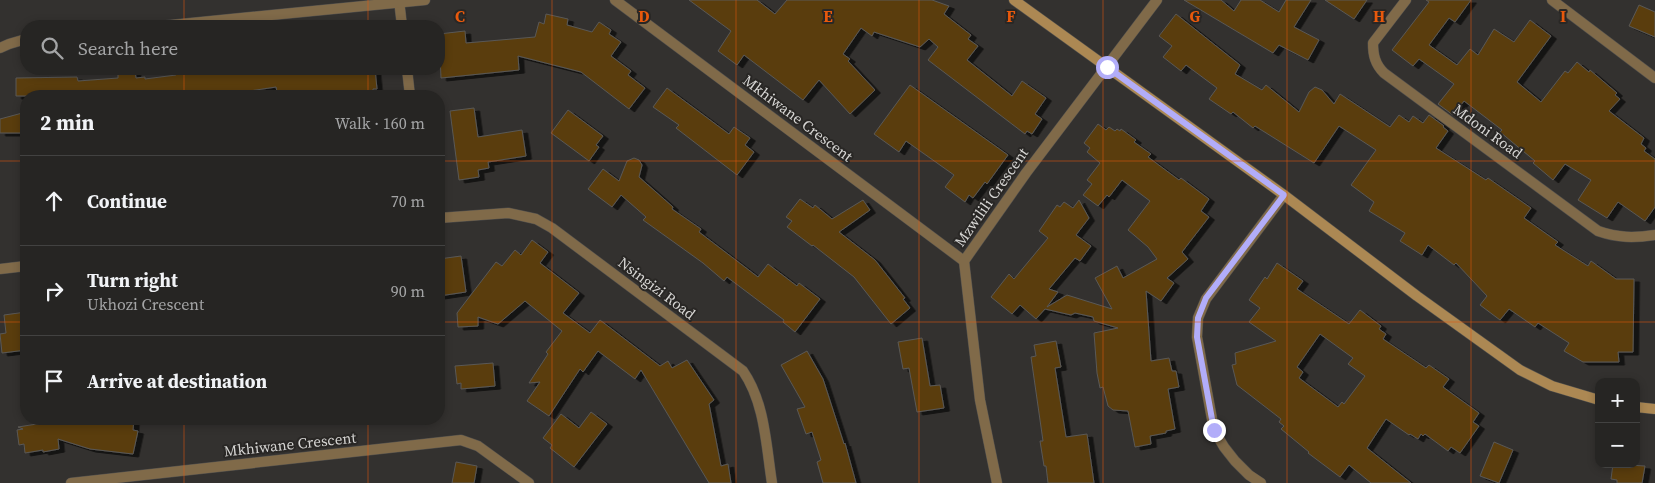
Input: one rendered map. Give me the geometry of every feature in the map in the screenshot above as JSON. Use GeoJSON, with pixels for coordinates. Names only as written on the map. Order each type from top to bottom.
{"type":"FeatureCollection","features":[{"type":"Feature","properties":{"kind":"street"},"geometry":{"type":"LineString","coordinates":[[218,20],[425,0]]}},
{"type":"Feature","properties":{"kind":"street","name":"Mkhiwane Crescent"},"geometry":{"type":"LineString","coordinates":[[615,0],[964,261]]}},
{"type":"Feature","properties":{"kind":"street"},"geometry":{"type":"LineString","coordinates":[[1014,0],[1284,195],[1417,296],[1520,370],[1552,386],[1595,399]]}},
{"type":"Feature","properties":{"kind":"street","name":"Mzwilili Crescent"},"geometry":{"type":"LineString","coordinates":[[997,483],[980,400],[964,261],[1026,173],[1157,0]]}},
{"type":"Feature","properties":{"kind":"street","name":"Mdoni Road"},"geometry":{"type":"LineString","coordinates":[[1406,0],[1373,43],[1374,59],[1384,73],[1598,231],[1613,236],[1632,238],[1655,235]]}},
{"type":"Feature","properties":{"kind":"street"},"geometry":{"type":"LineString","coordinates":[[1552,0],[1655,79]]}},
{"type":"Feature","properties":{"kind":"street"},"geometry":{"type":"LineString","coordinates":[[400,1],[402,20]]}},
{"type":"Feature","properties":{"kind":"street"},"geometry":{"type":"LineString","coordinates":[[0,48],[20,41]]}},
{"type":"Feature","properties":{"kind":"street"},"geometry":{"type":"LineString","coordinates":[[408,75],[409,90]]}},
{"type":"Feature","properties":{"kind":"street"},"geometry":{"type":"LineString","coordinates":[[1261,483],[1249,475],[1235,461],[1214,430],[1197,337],[1198,318],[1206,298],[1284,195]]}},
{"type":"Feature","properties":{"kind":"street","name":"Nsingizi Road"},"geometry":{"type":"LineString","coordinates":[[445,218],[508,213],[536,219],[552,228],[743,371],[752,385],[758,400],[772,483]]}},
{"type":"Feature","properties":{"kind":"street"},"geometry":{"type":"LineString","coordinates":[[0,269],[20,267]]}},
{"type":"Feature","properties":{"kind":"street"},"geometry":{"type":"LineString","coordinates":[[1640,407],[1655,409]]}},
{"type":"Feature","properties":{"kind":"street","name":"Mkhiwane Crescent"},"geometry":{"type":"LineString","coordinates":[[71,483],[461,440],[478,446],[529,483]]}},
{"type":"Feature","properties":{"kind":"building"},"geometry":{"type":"Polygon","coordinates":[[[689,0],[757,0],[775,14],[787,0],[932,0],[949,6],[944,14],[971,35],[968,39],[978,46],[967,60],[1012,96],[1022,81],[1046,98],[1035,114],[1042,119],[1032,134],[1027,131],[1025,134],[928,60],[938,47],[929,39],[920,47],[874,32],[872,36],[861,28],[843,54],[850,59],[848,61],[875,90],[850,114],[819,80],[803,100],[744,55],[737,65],[718,51],[731,31],[689,0]]]}},
{"type":"Feature","properties":{"kind":"building"},"geometry":{"type":"Polygon","coordinates":[[[1184,0],[1221,0],[1234,11],[1241,0],[1260,0],[1279,12],[1286,0],[1311,0],[1294,27],[1319,40],[1308,60],[1279,45],[1273,53],[1184,0]]]}},
{"type":"Feature","properties":{"kind":"building"},"geometry":{"type":"Polygon","coordinates":[[[1325,0],[1367,0],[1354,19],[1325,0]]]}},
{"type":"Feature","properties":{"kind":"building"},"geometry":{"type":"Polygon","coordinates":[[[1426,0],[1471,0],[1455,22],[1449,18],[1429,45],[1457,65],[1470,49],[1478,55],[1494,29],[1514,42],[1530,20],[1551,36],[1517,82],[1541,102],[1565,71],[1568,73],[1577,62],[1589,72],[1590,70],[1617,93],[1615,95],[1620,99],[1609,111],[1644,138],[1641,144],[1646,148],[1644,151],[1655,159],[1655,207],[1645,221],[1618,202],[1607,218],[1578,200],[1591,180],[1565,164],[1553,180],[1533,163],[1535,161],[1500,132],[1502,130],[1464,101],[1453,115],[1438,104],[1454,84],[1419,59],[1413,66],[1392,50],[1429,2],[1426,0]]]}},
{"type":"Feature","properties":{"kind":"building"},"geometry":{"type":"Polygon","coordinates":[[[1639,5],[1655,12],[1655,37],[1629,26],[1639,5]]]}},
{"type":"Feature","properties":{"kind":"building"},"geometry":{"type":"Polygon","coordinates":[[[546,14],[568,19],[567,25],[592,32],[599,22],[611,30],[609,34],[621,42],[611,56],[631,71],[628,75],[645,88],[629,109],[581,72],[518,56],[519,70],[441,78],[441,75],[445,75],[445,33],[465,31],[466,43],[535,37],[539,22],[544,24],[546,14]]]}},
{"type":"Feature","properties":{"kind":"building"},"geometry":{"type":"Polygon","coordinates":[[[1176,14],[1240,65],[1235,74],[1262,90],[1266,85],[1299,112],[1309,92],[1315,87],[1322,90],[1334,104],[1340,94],[1390,127],[1399,115],[1409,122],[1413,116],[1423,123],[1429,115],[1444,126],[1448,131],[1436,148],[1486,180],[1488,178],[1531,208],[1524,218],[1558,242],[1555,245],[1588,266],[1591,261],[1616,279],[1634,279],[1633,352],[1618,352],[1619,362],[1583,362],[1564,351],[1569,343],[1538,323],[1535,327],[1509,309],[1500,320],[1480,305],[1487,296],[1456,263],[1454,265],[1428,245],[1422,255],[1400,241],[1405,233],[1369,211],[1374,202],[1351,185],[1376,150],[1339,126],[1314,163],[1255,126],[1253,128],[1233,112],[1231,114],[1209,99],[1217,88],[1186,65],[1181,71],[1163,57],[1172,46],[1159,36],[1176,14]]]}},
{"type":"Feature","properties":{"kind":"building"},"geometry":{"type":"Polygon","coordinates":[[[118,75],[136,75],[136,78],[145,77],[145,79],[176,75],[376,75],[377,89],[277,90],[276,87],[256,90],[20,90],[20,96],[16,96],[16,78],[77,77],[78,81],[118,78],[118,75]]]}},
{"type":"Feature","properties":{"kind":"building"},"geometry":{"type":"Polygon","coordinates":[[[910,85],[1008,155],[987,184],[985,182],[973,198],[969,195],[965,202],[945,187],[954,175],[906,141],[899,152],[874,134],[910,85]]]}},
{"type":"Feature","properties":{"kind":"building"},"geometry":{"type":"Polygon","coordinates":[[[667,88],[729,134],[734,127],[750,138],[745,145],[754,152],[737,175],[676,128],[679,125],[653,107],[667,88]]]}},
{"type":"Feature","properties":{"kind":"building"},"geometry":{"type":"Polygon","coordinates":[[[474,108],[478,137],[522,130],[526,156],[488,162],[489,168],[478,170],[479,177],[459,180],[450,111],[474,108]]]}},
{"type":"Feature","properties":{"kind":"building"},"geometry":{"type":"Polygon","coordinates":[[[568,110],[603,136],[596,145],[599,147],[589,161],[551,133],[568,110]]]}},
{"type":"Feature","properties":{"kind":"building"},"geometry":{"type":"Polygon","coordinates":[[[20,114],[20,133],[0,133],[0,119],[20,114]]]}},
{"type":"Feature","properties":{"kind":"building"},"geometry":{"type":"Polygon","coordinates":[[[1098,124],[1106,130],[1109,127],[1115,131],[1117,129],[1120,131],[1121,129],[1136,140],[1134,142],[1151,154],[1148,157],[1209,199],[1201,211],[1209,217],[1182,252],[1188,259],[1167,278],[1174,283],[1161,301],[1146,291],[1151,361],[1169,358],[1172,371],[1176,371],[1179,387],[1168,389],[1175,429],[1150,436],[1151,444],[1135,447],[1128,411],[1113,410],[1108,406],[1103,387],[1100,388],[1097,373],[1094,333],[1118,328],[1094,321],[1093,317],[1075,313],[1071,315],[1045,309],[1036,319],[1020,305],[1012,314],[991,297],[1009,274],[1014,279],[1048,238],[1039,231],[1057,205],[1060,207],[1064,202],[1073,208],[1079,200],[1089,218],[1076,235],[1091,246],[1080,261],[1075,258],[1049,289],[1058,292],[1047,307],[1067,295],[1112,309],[1095,278],[1117,266],[1123,278],[1157,259],[1148,247],[1128,230],[1150,201],[1122,180],[1109,197],[1107,195],[1098,206],[1083,195],[1092,184],[1087,180],[1100,163],[1087,152],[1090,148],[1084,143],[1098,124]]]}},
{"type":"Feature","properties":{"kind":"building"},"geometry":{"type":"Polygon","coordinates":[[[634,158],[639,160],[642,165],[639,177],[673,207],[672,209],[701,229],[699,232],[758,277],[768,264],[797,286],[799,283],[820,299],[795,332],[783,322],[784,320],[727,277],[724,281],[703,263],[643,220],[646,217],[621,195],[612,207],[588,189],[603,169],[619,181],[627,161],[634,158]]]}},
{"type":"Feature","properties":{"kind":"building"},"geometry":{"type":"Polygon","coordinates":[[[800,199],[813,208],[815,205],[832,219],[863,200],[870,210],[839,232],[875,260],[905,298],[903,299],[910,308],[891,324],[854,277],[787,227],[792,221],[786,217],[800,199]]]}},
{"type":"Feature","properties":{"kind":"building"},"geometry":{"type":"Polygon","coordinates":[[[532,240],[548,252],[540,263],[579,293],[563,313],[590,333],[600,320],[660,366],[668,361],[672,368],[687,360],[714,400],[709,404],[721,466],[728,464],[731,483],[709,483],[641,370],[635,379],[598,351],[583,372],[580,369],[549,416],[527,401],[540,382],[529,383],[548,354],[546,352],[562,331],[525,301],[498,324],[478,317],[478,326],[458,327],[457,313],[496,262],[502,266],[515,250],[521,255],[532,240]]]}},
{"type":"Feature","properties":{"kind":"building"},"geometry":{"type":"Polygon","coordinates":[[[461,256],[466,292],[445,295],[445,258],[461,256]]]}},
{"type":"Feature","properties":{"kind":"building"},"geometry":{"type":"Polygon","coordinates":[[[1277,263],[1303,281],[1297,289],[1349,324],[1360,310],[1381,326],[1379,329],[1386,334],[1383,339],[1426,368],[1429,365],[1449,379],[1443,387],[1479,413],[1473,422],[1479,426],[1460,453],[1451,447],[1448,451],[1425,434],[1423,436],[1421,434],[1418,439],[1409,435],[1386,419],[1367,448],[1411,483],[1371,483],[1349,465],[1340,477],[1308,453],[1281,429],[1284,426],[1279,422],[1281,419],[1237,385],[1232,365],[1236,364],[1235,353],[1276,341],[1249,322],[1260,308],[1249,300],[1265,277],[1267,279],[1277,263]],[[1320,334],[1297,367],[1303,372],[1299,378],[1338,407],[1342,402],[1344,404],[1365,376],[1348,364],[1353,358],[1320,334]]]}},
{"type":"Feature","properties":{"kind":"building"},"geometry":{"type":"Polygon","coordinates":[[[20,313],[20,351],[2,353],[0,334],[6,333],[4,315],[20,313]]]}},
{"type":"Feature","properties":{"kind":"building"},"geometry":{"type":"Polygon","coordinates":[[[922,338],[930,386],[940,385],[944,408],[917,412],[909,368],[903,369],[898,342],[922,338]]]}},
{"type":"Feature","properties":{"kind":"building"},"geometry":{"type":"Polygon","coordinates":[[[1056,341],[1061,367],[1055,368],[1066,437],[1087,434],[1094,483],[1048,483],[1040,441],[1043,441],[1031,357],[1036,356],[1034,345],[1056,341]]]}},
{"type":"Feature","properties":{"kind":"building"},"geometry":{"type":"Polygon","coordinates":[[[807,351],[823,379],[845,443],[856,483],[823,483],[817,462],[821,460],[812,432],[806,434],[797,409],[805,407],[781,365],[807,351]]]}},
{"type":"Feature","properties":{"kind":"building"},"geometry":{"type":"Polygon","coordinates":[[[493,363],[495,386],[461,389],[461,383],[457,384],[455,366],[493,363]]]}},
{"type":"Feature","properties":{"kind":"building"},"geometry":{"type":"Polygon","coordinates":[[[591,412],[607,424],[574,467],[550,448],[552,445],[543,438],[561,414],[579,428],[591,412]]]}},
{"type":"Feature","properties":{"kind":"building"},"geometry":{"type":"Polygon","coordinates":[[[30,425],[133,425],[133,430],[138,431],[133,454],[90,449],[58,439],[59,449],[25,453],[24,444],[19,445],[17,430],[23,429],[18,427],[30,425]]]}},
{"type":"Feature","properties":{"kind":"building"},"geometry":{"type":"Polygon","coordinates":[[[1494,442],[1513,450],[1499,483],[1480,476],[1494,442]]]}},
{"type":"Feature","properties":{"kind":"building"},"geometry":{"type":"Polygon","coordinates":[[[456,462],[477,466],[474,483],[452,483],[456,462]]]}},
{"type":"Feature","properties":{"kind":"building"},"geometry":{"type":"Polygon","coordinates":[[[1640,466],[1645,466],[1642,483],[1617,483],[1617,480],[1611,479],[1612,468],[1640,468],[1640,466]]]}},
{"type":"Feature","properties":{"kind":"route"},"geometry":{"type":"LineString","coordinates":[[1107,67],[1284,195],[1206,298],[1198,318],[1197,337],[1214,430]]}}]}
